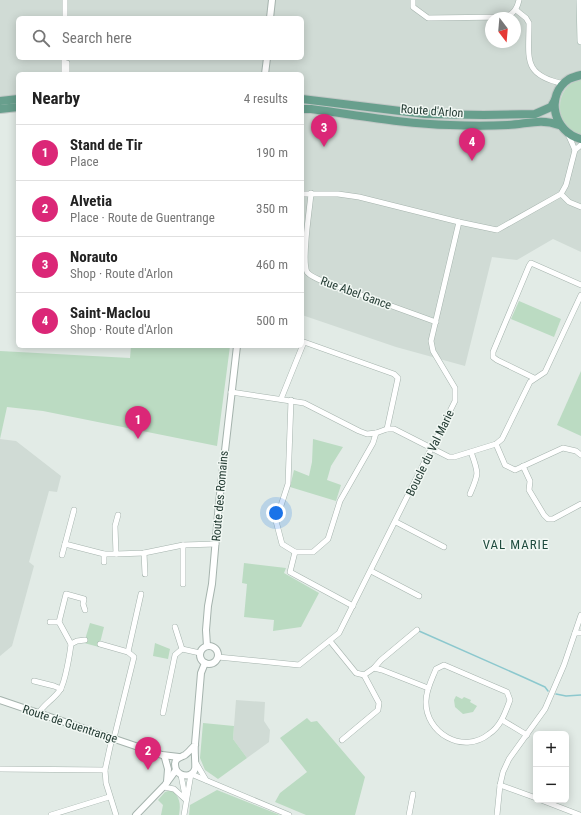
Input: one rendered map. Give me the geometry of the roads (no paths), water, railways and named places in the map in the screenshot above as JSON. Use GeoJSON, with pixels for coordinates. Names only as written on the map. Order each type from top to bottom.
{"type":"FeatureCollection","features":[{"type":"Feature","properties":{"kind":"main road"},"geometry":{"type":"LineString","coordinates":[[580,0],[581,41]]}},
{"type":"Feature","properties":{"kind":"main road"},"geometry":{"type":"LineString","coordinates":[[581,74],[570,79],[561,87],[555,100],[555,113],[559,125],[568,134],[581,139]]}},
{"type":"Feature","properties":{"kind":"main road"},"geometry":{"type":"LineString","coordinates":[[4,100],[16,98]]}},
{"type":"Feature","properties":{"kind":"main road","name":"Route d'Arlon"},"geometry":{"type":"LineString","coordinates":[[304,99],[425,114],[484,116],[535,114],[551,107],[555,100]]}},
{"type":"Feature","properties":{"kind":"main road"},"geometry":{"type":"LineString","coordinates":[[0,109],[16,108]]}},
{"type":"Feature","properties":{"kind":"main road","name":"Route d'Arlon"},"geometry":{"type":"LineString","coordinates":[[304,109],[408,122],[448,125],[510,125],[539,121],[549,121],[559,125]]}},
{"type":"Feature","properties":{"kind":"street"},"geometry":{"type":"LineString","coordinates":[[65,0],[65,16]]}},
{"type":"Feature","properties":{"kind":"street"},"geometry":{"type":"LineString","coordinates":[[270,16],[272,0]]}},
{"type":"Feature","properties":{"kind":"street"},"geometry":{"type":"LineString","coordinates":[[413,0],[413,7],[428,18],[506,17],[512,15],[516,10],[519,0]]}},
{"type":"Feature","properties":{"kind":"street"},"geometry":{"type":"LineString","coordinates":[[516,10],[526,18],[529,23],[529,62],[533,70],[561,87]]}},
{"type":"Feature","properties":{"kind":"street"},"geometry":{"type":"LineString","coordinates":[[64,72],[65,60]]}},
{"type":"Feature","properties":{"kind":"street"},"geometry":{"type":"LineString","coordinates":[[66,60],[70,72]]}},
{"type":"Feature","properties":{"kind":"street"},"geometry":{"type":"LineString","coordinates":[[265,72],[267,60]]}},
{"type":"Feature","properties":{"kind":"street"},"geometry":{"type":"LineString","coordinates":[[67,66],[67,72]]}},
{"type":"Feature","properties":{"kind":"street"},"geometry":{"type":"LineString","coordinates":[[266,66],[268,72]]}},
{"type":"Feature","properties":{"kind":"street"},"geometry":{"type":"LineString","coordinates":[[304,194],[338,194],[359,197],[497,230],[561,194],[566,186],[574,150],[568,134]]}},
{"type":"Feature","properties":{"kind":"street"},"geometry":{"type":"LineString","coordinates":[[574,150],[581,145]]}},
{"type":"Feature","properties":{"kind":"street","name":"Rue Abel Gance"},"geometry":{"type":"LineString","coordinates":[[311,193],[305,259],[305,264],[310,275],[436,322]]}},
{"type":"Feature","properties":{"kind":"street"},"geometry":{"type":"LineString","coordinates":[[561,194],[569,202],[581,207]]}},
{"type":"Feature","properties":{"kind":"street","name":"Boucle du Val Marie"},"geometry":{"type":"LineString","coordinates":[[218,657],[299,666],[339,633],[455,402],[455,388],[432,351],[431,341],[459,222]]}},
{"type":"Feature","properties":{"kind":"street"},"geometry":{"type":"LineString","coordinates":[[534,378],[497,360],[493,356],[493,352],[529,266],[531,263],[581,285]]}},
{"type":"Feature","properties":{"kind":"street"},"geometry":{"type":"LineString","coordinates":[[231,392],[304,403],[367,434],[376,433],[386,429],[394,429],[449,457],[454,457],[496,444],[502,439],[530,382],[545,372],[581,295]]}},
{"type":"Feature","properties":{"kind":"street"},"geometry":{"type":"LineString","coordinates":[[304,342],[394,374],[398,378],[386,429]]}},
{"type":"Feature","properties":{"kind":"street","name":"Route des Romains"},"geometry":{"type":"LineString","coordinates":[[207,646],[206,630],[237,348]]}},
{"type":"Feature","properties":{"kind":"street"},"geometry":{"type":"LineString","coordinates":[[281,399],[302,348]]}},
{"type":"Feature","properties":{"kind":"street"},"geometry":{"type":"LineString","coordinates":[[291,400],[288,484],[276,521],[282,544],[295,552],[313,552],[328,539],[340,501],[373,443],[376,433]]}},
{"type":"Feature","properties":{"kind":"street"},"geometry":{"type":"LineString","coordinates":[[496,444],[505,465],[515,470],[563,448],[576,451],[581,455]]}},
{"type":"Feature","properties":{"kind":"street"},"geometry":{"type":"LineString","coordinates":[[470,494],[478,477],[477,468],[471,452]]}},
{"type":"Feature","properties":{"kind":"street"},"geometry":{"type":"LineString","coordinates":[[523,466],[530,481],[530,490],[544,515],[548,519],[553,519],[581,504]]}},
{"type":"Feature","properties":{"kind":"street"},"geometry":{"type":"LineString","coordinates":[[62,555],[74,510]]}},
{"type":"Feature","properties":{"kind":"street"},"geometry":{"type":"LineString","coordinates":[[116,554],[115,526],[118,515]]}},
{"type":"Feature","properties":{"kind":"street"},"geometry":{"type":"LineString","coordinates":[[396,522],[444,547]]}},
{"type":"Feature","properties":{"kind":"street"},"geometry":{"type":"LineString","coordinates":[[65,544],[104,554],[116,554],[144,553],[183,545],[216,544]]}},
{"type":"Feature","properties":{"kind":"street"},"geometry":{"type":"LineString","coordinates":[[183,545],[183,584]]}},
{"type":"Feature","properties":{"kind":"street"},"geometry":{"type":"LineString","coordinates":[[295,552],[290,572],[353,606]]}},
{"type":"Feature","properties":{"kind":"street"},"geometry":{"type":"LineString","coordinates":[[144,553],[145,574]]}},
{"type":"Feature","properties":{"kind":"street"},"geometry":{"type":"LineString","coordinates":[[104,554],[104,562]]}},
{"type":"Feature","properties":{"kind":"street"},"geometry":{"type":"LineString","coordinates":[[371,571],[419,596]]}},
{"type":"Feature","properties":{"kind":"street"},"geometry":{"type":"LineString","coordinates":[[38,714],[60,689],[70,653],[71,644],[59,622],[64,593],[84,598],[83,604],[85,610]]}},
{"type":"Feature","properties":{"kind":"street"},"geometry":{"type":"LineString","coordinates":[[128,652],[141,594]]}},
{"type":"Feature","properties":{"kind":"street"},"geometry":{"type":"LineString","coordinates":[[497,815],[503,772],[509,759],[545,709],[564,665],[581,615]]}},
{"type":"Feature","properties":{"kind":"street"},"geometry":{"type":"LineString","coordinates":[[50,622],[59,622]]}},
{"type":"Feature","properties":{"kind":"street"},"geometry":{"type":"LineString","coordinates":[[175,627],[182,649]]}},
{"type":"Feature","properties":{"kind":"street"},"geometry":{"type":"LineString","coordinates":[[364,675],[417,630]]}},
{"type":"Feature","properties":{"kind":"street"},"geometry":{"type":"LineString","coordinates":[[575,633],[581,633]]}},
{"type":"Feature","properties":{"kind":"street"},"geometry":{"type":"LineString","coordinates":[[71,644],[77,641],[85,640]]}},
{"type":"Feature","properties":{"kind":"street"},"geometry":{"type":"LineString","coordinates":[[330,641],[356,673],[364,675],[379,703],[378,710],[342,740]]}},
{"type":"Feature","properties":{"kind":"street"},"geometry":{"type":"LineString","coordinates":[[100,644],[128,652],[134,657],[105,770],[109,797],[116,815]]}},
{"type":"Feature","properties":{"kind":"street"},"geometry":{"type":"LineString","coordinates":[[185,802],[188,797],[188,787],[191,774],[195,768],[195,745],[201,673],[204,663],[201,659],[200,653],[202,648],[207,646],[216,648],[218,657],[213,663],[204,663]]}},
{"type":"Feature","properties":{"kind":"street"},"geometry":{"type":"LineString","coordinates":[[182,649],[200,653]]}},
{"type":"Feature","properties":{"kind":"street"},"geometry":{"type":"LineString","coordinates":[[163,713],[175,655],[182,649]]}},
{"type":"Feature","properties":{"kind":"street"},"geometry":{"type":"LineString","coordinates":[[444,665],[507,692],[510,700],[502,720],[493,731],[482,739],[465,742],[455,741],[437,731],[430,720],[427,713],[426,701],[428,688],[436,668],[444,665]]}},
{"type":"Feature","properties":{"kind":"street"},"geometry":{"type":"LineString","coordinates":[[374,668],[428,688]]}},
{"type":"Feature","properties":{"kind":"street"},"geometry":{"type":"LineString","coordinates":[[34,681],[60,689]]}},
{"type":"Feature","properties":{"kind":"street","name":"Route de Guentrange"},"geometry":{"type":"LineString","coordinates":[[0,701],[164,756],[182,756]]}},
{"type":"Feature","properties":{"kind":"street"},"geometry":{"type":"LineString","coordinates":[[502,720],[527,735]]}},
{"type":"Feature","properties":{"kind":"street"},"geometry":{"type":"LineString","coordinates":[[136,815],[165,785],[175,768],[175,761],[195,745]]}},
{"type":"Feature","properties":{"kind":"street"},"geometry":{"type":"LineString","coordinates":[[164,756],[168,769],[165,785]]}},
{"type":"Feature","properties":{"kind":"street","name":"Route de Guentrange"},"geometry":{"type":"LineString","coordinates":[[164,756],[175,768]]}},
{"type":"Feature","properties":{"kind":"street"},"geometry":{"type":"LineString","coordinates":[[182,756],[192,757],[206,780]]}},
{"type":"Feature","properties":{"kind":"street"},"geometry":{"type":"LineString","coordinates":[[175,768],[181,775],[184,790],[184,815]]}},
{"type":"Feature","properties":{"kind":"street"},"geometry":{"type":"LineString","coordinates":[[0,769],[105,770]]}},
{"type":"Feature","properties":{"kind":"street"},"geometry":{"type":"LineString","coordinates":[[165,785],[181,775],[185,776],[191,774],[289,815]]}},
{"type":"Feature","properties":{"kind":"street"},"geometry":{"type":"LineString","coordinates":[[165,785],[174,789],[185,802]]}},
{"type":"Feature","properties":{"kind":"street"},"geometry":{"type":"LineString","coordinates":[[500,785],[533,797]]}},
{"type":"Feature","properties":{"kind":"street"},"geometry":{"type":"LineString","coordinates":[[408,815],[413,794]]}},
{"type":"Feature","properties":{"kind":"street"},"geometry":{"type":"LineString","coordinates":[[51,815],[109,797]]}},
{"type":"Feature","properties":{"kind":"street"},"geometry":{"type":"LineString","coordinates":[[549,803],[580,815]]}},
{"type":"Feature","properties":{"kind":"waterway"},"geometry":{"type":"LineString","coordinates":[[419,631],[545,687],[548,691]]}},
{"type":"Feature","properties":{"kind":"waterway"},"geometry":{"type":"LineString","coordinates":[[556,694],[566,696],[581,695]]}},
{"type":"Feature","properties":{"kind":"place","name":"Norauto"},"geometry":{"type":"Point","coordinates":[324,147]}},
{"type":"Feature","properties":{"kind":"place","name":"Saint-Maclou"},"geometry":{"type":"Point","coordinates":[472,161]}},
{"type":"Feature","properties":{"kind":"place","name":"Stand de Tir"},"geometry":{"type":"Point","coordinates":[138,439]}},
{"type":"Feature","properties":{"kind":"place","name":"Alvetia"},"geometry":{"type":"Point","coordinates":[148,770]}},
{"type":"Feature","properties":{"kind":"district","name":"VAL MARIE"},"geometry":{"type":"Point","coordinates":[516,544]}}]}
